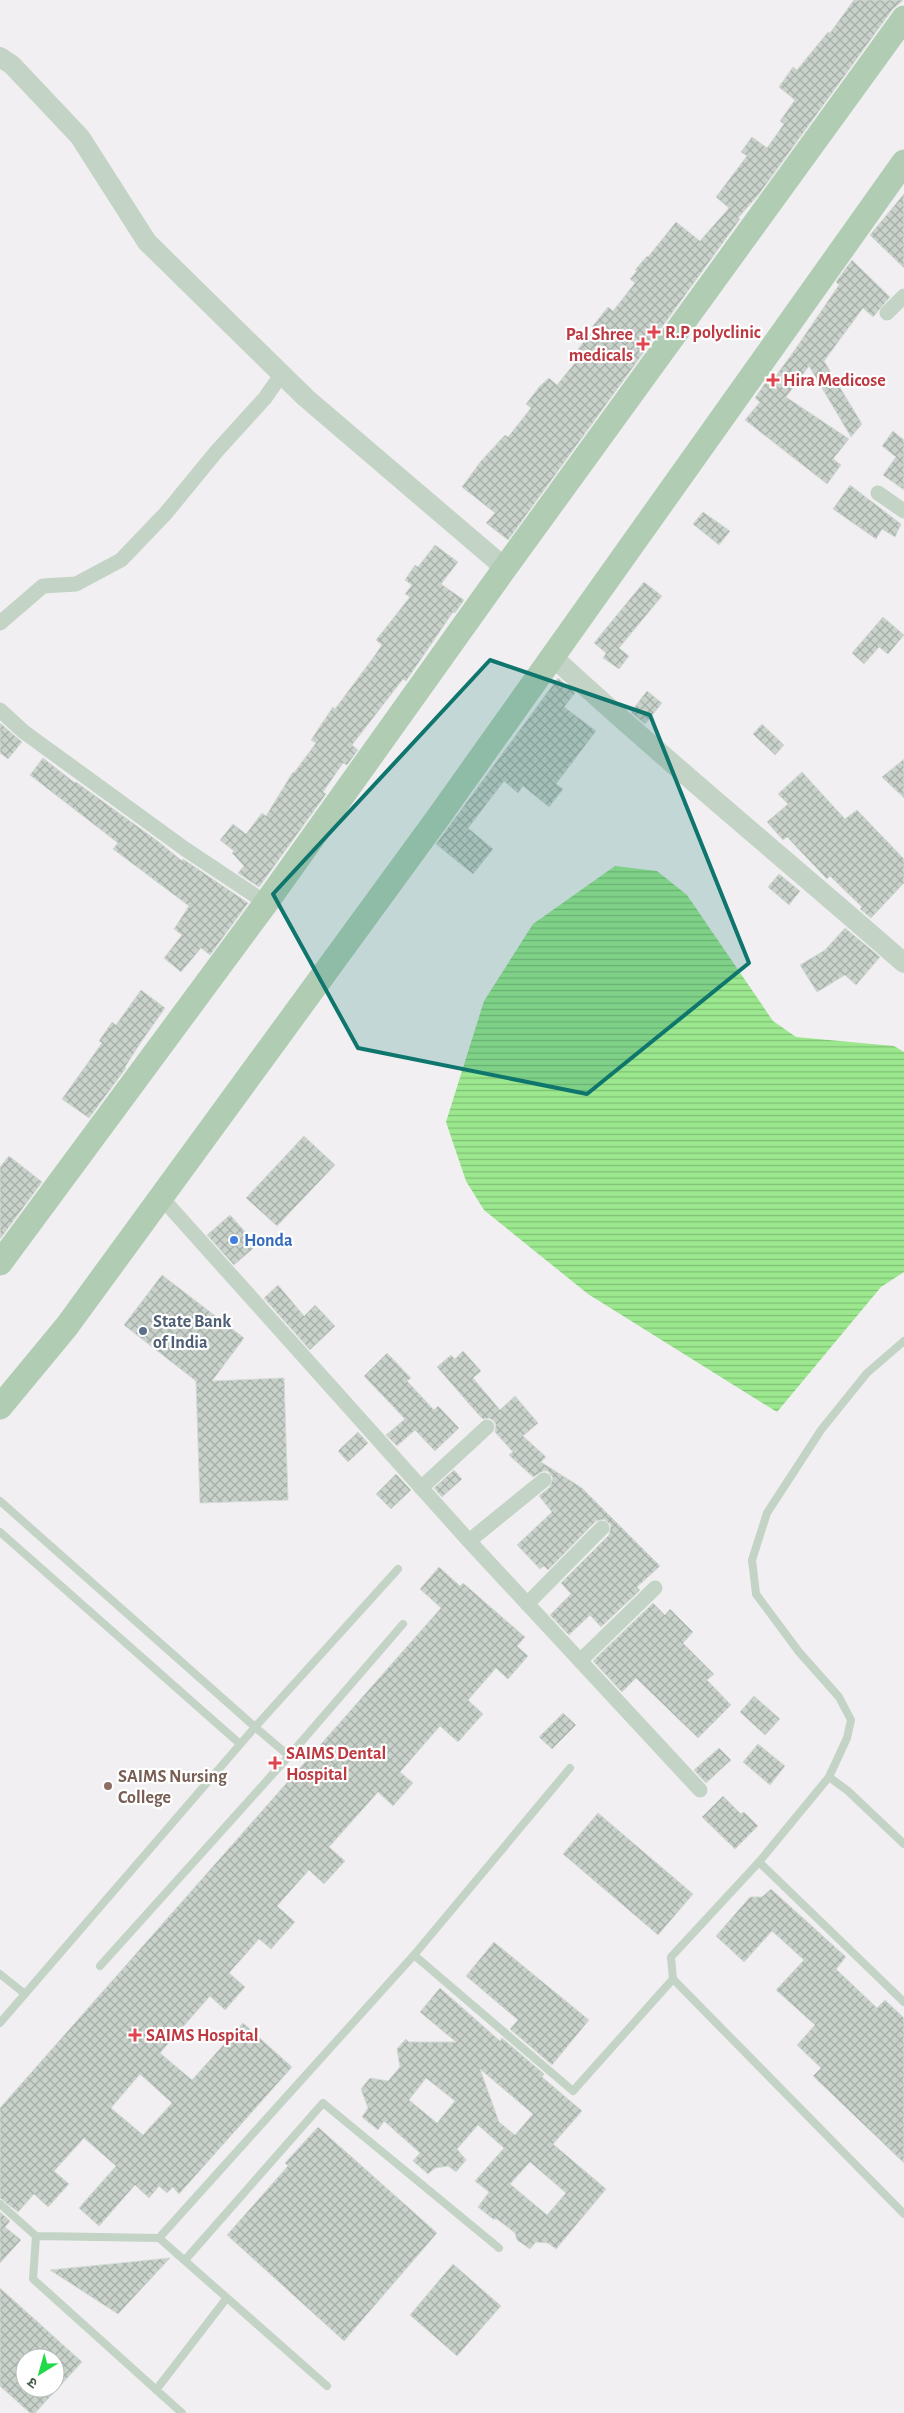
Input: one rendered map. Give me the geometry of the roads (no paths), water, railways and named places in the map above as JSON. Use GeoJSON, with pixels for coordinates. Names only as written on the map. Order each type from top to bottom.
{"type":"FeatureCollection","features":[{"type":"Feature","properties":{"kind":"main road"},"geometry":{"type":"LineString","coordinates":[[0,1263],[266,903],[505,568],[904,18]]}},
{"type":"Feature","properties":{"kind":"main road"},"geometry":{"type":"LineString","coordinates":[[0,1407],[67,1326],[161,1197],[552,656],[904,162]]}},
{"type":"Feature","properties":{"kind":"street"},"geometry":{"type":"LineString","coordinates":[[0,57],[12,65],[80,137],[147,242],[281,374],[505,568]]}},
{"type":"Feature","properties":{"kind":"street"},"geometry":{"type":"LineString","coordinates":[[888,313],[904,296]]}},
{"type":"Feature","properties":{"kind":"street"},"geometry":{"type":"LineString","coordinates":[[0,623],[43,586],[76,584],[121,560],[166,513],[216,452],[264,398],[281,374]]}},
{"type":"Feature","properties":{"kind":"street"},"geometry":{"type":"LineString","coordinates":[[878,493],[904,511]]}},
{"type":"Feature","properties":{"kind":"street"},"geometry":{"type":"LineString","coordinates":[[552,656],[615,714],[787,860],[904,963]]}},
{"type":"Feature","properties":{"kind":"street"},"geometry":{"type":"LineString","coordinates":[[0,710],[24,732],[185,849],[266,903]]}},
{"type":"Feature","properties":{"kind":"street"},"geometry":{"type":"LineString","coordinates":[[161,1197],[468,1542],[700,1790]]}},
{"type":"Feature","properties":{"kind":"street"},"geometry":{"type":"LineString","coordinates":[[421,1488],[487,1427]]}},
{"type":"Feature","properties":{"kind":"street"},"geometry":{"type":"LineString","coordinates":[[468,1542],[544,1480]]}},
{"type":"Feature","properties":{"kind":"street"},"geometry":{"type":"LineString","coordinates":[[526,1604],[602,1528]]}},
{"type":"Feature","properties":{"kind":"street"},"geometry":{"type":"LineString","coordinates":[[580,1661],[655,1588]]}},
{"type":"Feature","properties":{"kind":"lane"},"geometry":{"type":"LineString","coordinates":[[904,1341],[867,1373],[821,1430],[767,1513],[752,1560],[756,1594],[799,1652],[839,1698],[851,1720],[847,1738],[829,1777],[759,1862],[671,1957],[673,1979],[904,2214]]}},
{"type":"Feature","properties":{"kind":"lane"},"geometry":{"type":"LineString","coordinates":[[0,1501],[289,1756]]}},
{"type":"Feature","properties":{"kind":"lane"},"geometry":{"type":"LineString","coordinates":[[0,1532],[240,1744]]}},
{"type":"Feature","properties":{"kind":"lane"},"geometry":{"type":"LineString","coordinates":[[1,2020],[240,1744],[398,1569]]}},
{"type":"Feature","properties":{"kind":"lane"},"geometry":{"type":"LineString","coordinates":[[100,1966],[289,1756],[403,1624]]}},
{"type":"Feature","properties":{"kind":"lane"},"geometry":{"type":"LineString","coordinates":[[159,2238],[414,1955],[570,1768]]}},
{"type":"Feature","properties":{"kind":"lane"},"geometry":{"type":"LineString","coordinates":[[829,1777],[904,1844]]}},
{"type":"Feature","properties":{"kind":"lane"},"geometry":{"type":"LineString","coordinates":[[759,1862],[904,2002]]}},
{"type":"Feature","properties":{"kind":"lane"},"geometry":{"type":"LineString","coordinates":[[414,1955],[573,2091],[673,1979]]}},
{"type":"Feature","properties":{"kind":"lane"},"geometry":{"type":"LineString","coordinates":[[0,1974],[25,1994]]}},
{"type":"Feature","properties":{"kind":"lane"},"geometry":{"type":"LineString","coordinates":[[185,2260],[323,2103],[499,2248]]}},
{"type":"Feature","properties":{"kind":"lane"},"geometry":{"type":"LineString","coordinates":[[0,2204],[36,2236],[159,2238],[327,2386]]}},
{"type":"Feature","properties":{"kind":"lane"},"geometry":{"type":"LineString","coordinates":[[36,2236],[33,2279],[182,2413]]}},
{"type":"Feature","properties":{"kind":"lane"},"geometry":{"type":"LineString","coordinates":[[156,2390],[226,2299]]}},
{"type":"Feature","properties":{"kind":"place","name":"R.P polyclinic"},"geometry":{"type":"Point","coordinates":[654,332]}},
{"type":"Feature","properties":{"kind":"place","name":"Pal Shree medicals"},"geometry":{"type":"Point","coordinates":[643,344]}},
{"type":"Feature","properties":{"kind":"place","name":"Hira Medicose"},"geometry":{"type":"Point","coordinates":[773,380]}},
{"type":"Feature","properties":{"kind":"place","name":"Honda"},"geometry":{"type":"Point","coordinates":[234,1240]}},
{"type":"Feature","properties":{"kind":"place","name":"State Bank of India"},"geometry":{"type":"Point","coordinates":[143,1331]}},
{"type":"Feature","properties":{"kind":"place","name":"SAIMS Dental Hospital"},"geometry":{"type":"Point","coordinates":[275,1763]}},
{"type":"Feature","properties":{"kind":"place","name":"SAIMS Nursing College"},"geometry":{"type":"Point","coordinates":[108,1786]}},
{"type":"Feature","properties":{"kind":"place","name":"SAIMS Hospital"},"geometry":{"type":"Point","coordinates":[135,2035]}}]}
